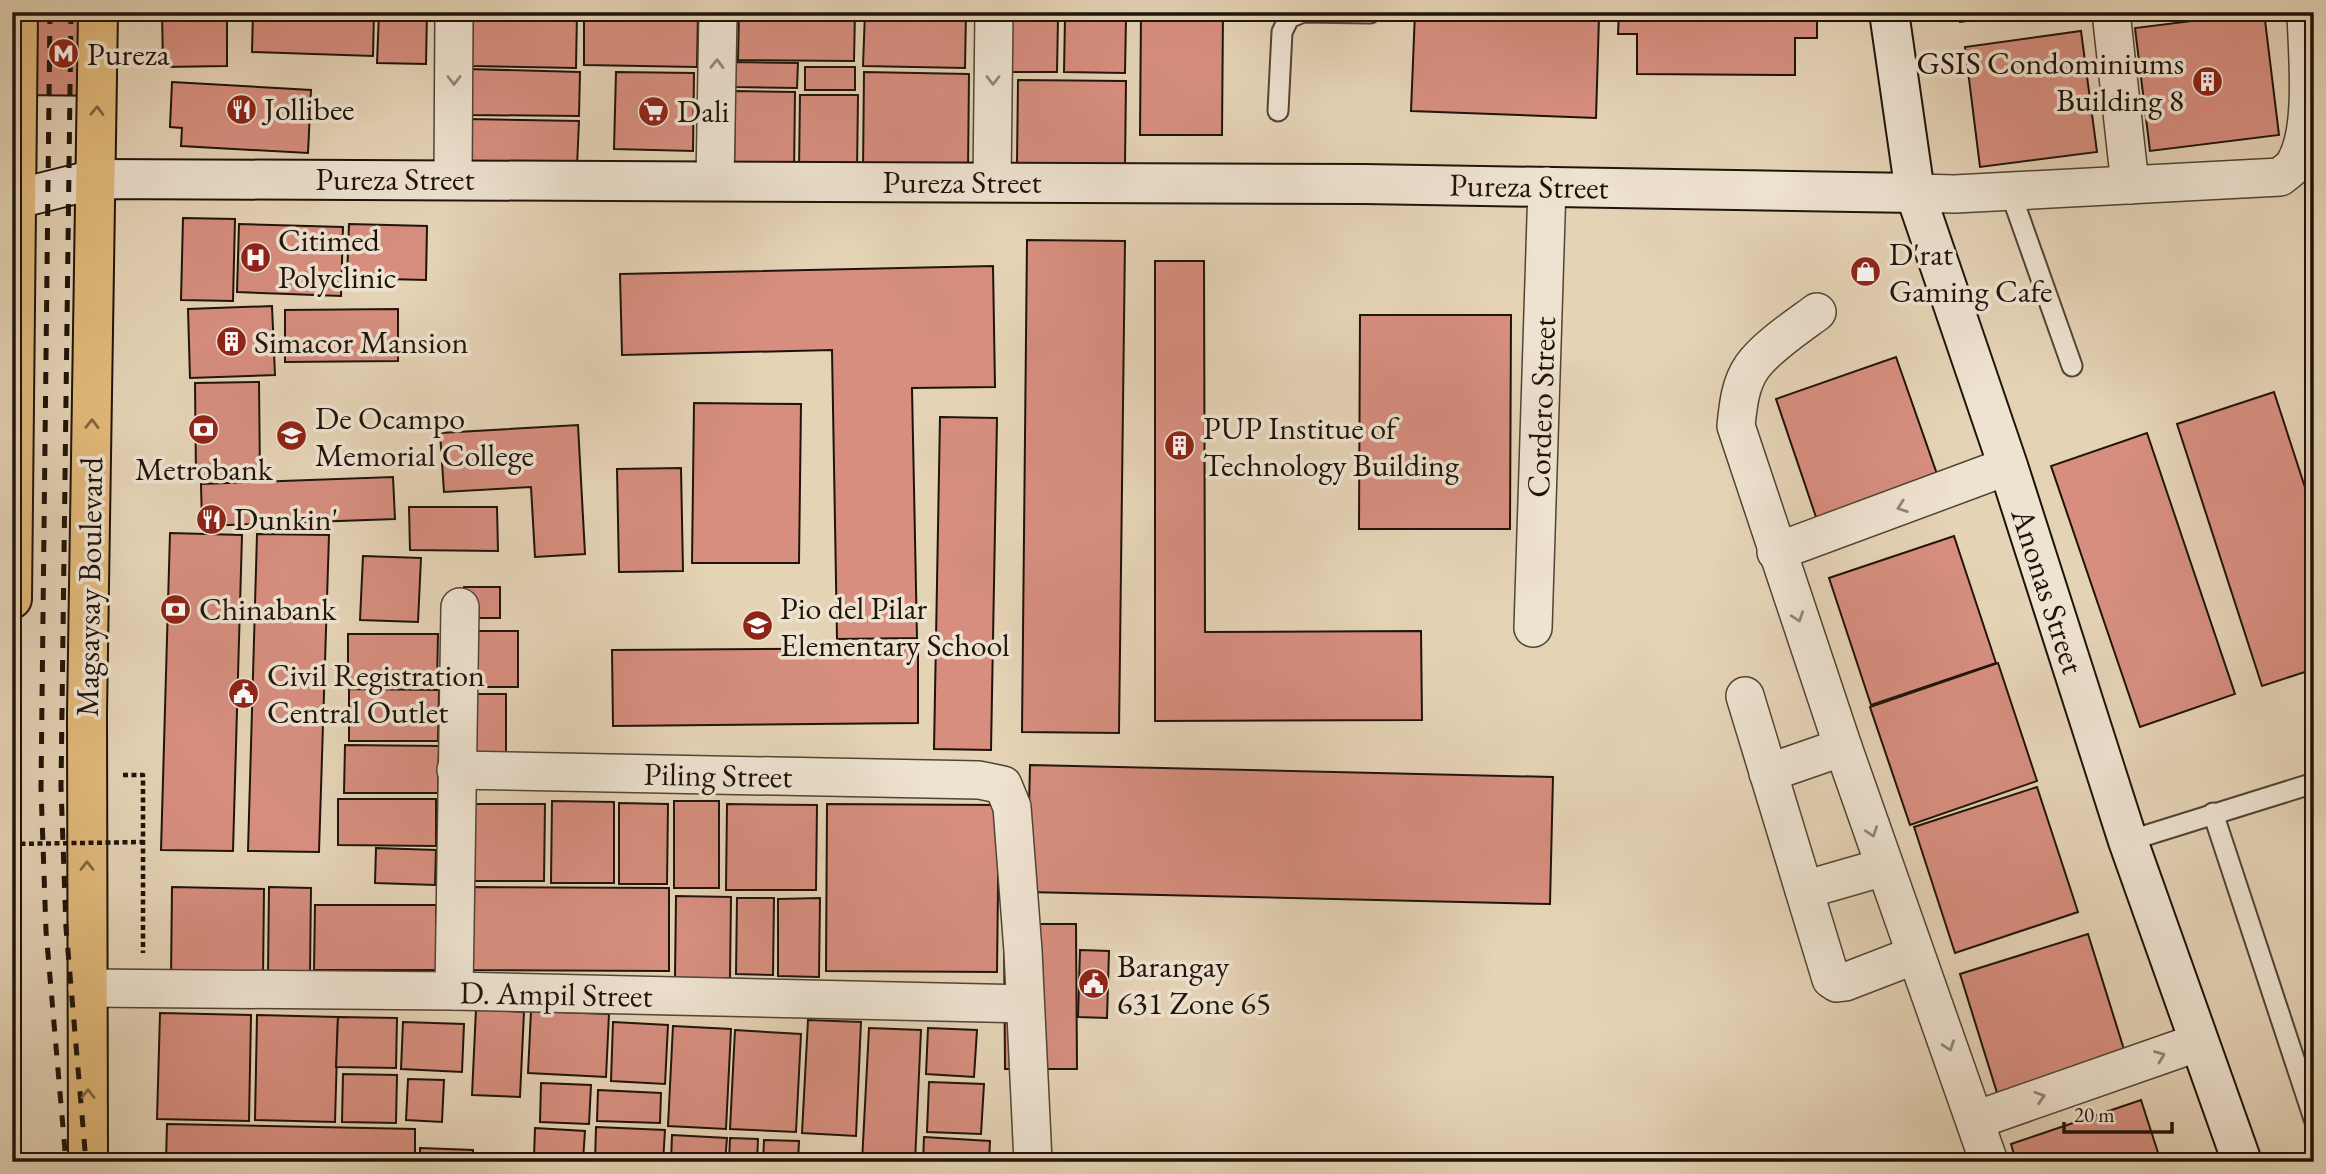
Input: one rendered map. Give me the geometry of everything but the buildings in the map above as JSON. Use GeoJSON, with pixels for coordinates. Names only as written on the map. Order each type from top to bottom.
{"type":"FeatureCollection","features":[{"type":"Feature","properties":{"kind":"main road"},"geometry":{"type":"LineString","coordinates":[[12,599],[18,12]]}},
{"type":"Feature","properties":{"kind":"main road","name":"Magsaysay Boulevard"},"geometry":{"type":"LineString","coordinates":[[88,1162],[87,713],[98,12]]}},
{"type":"Feature","properties":{"kind":"street"},"geometry":{"type":"LineString","coordinates":[[453,179],[454,12]]}},
{"type":"Feature","properties":{"kind":"street"},"geometry":{"type":"LineString","coordinates":[[715,181],[718,12]]}},
{"type":"Feature","properties":{"kind":"street"},"geometry":{"type":"LineString","coordinates":[[992,181],[994,12]]}},
{"type":"Feature","properties":{"kind":"street","name":"Anonas Street"},"geometry":{"type":"LineString","coordinates":[[1889,12],[1915,193],[2008,466],[2128,841],[2242,1162]]}},
{"type":"Feature","properties":{"kind":"street"},"geometry":{"type":"LineString","coordinates":[[2112,12],[2130,185]]}},
{"type":"Feature","properties":{"kind":"street"},"geometry":{"type":"LineString","coordinates":[[1915,193],[2010,191],[2280,177],[2295,164],[2304,142],[2308,100],[2306,12]]}},
{"type":"Feature","properties":{"kind":"street","name":"Pureza Street"},"geometry":{"type":"LineString","coordinates":[[14,200],[96,179],[992,181],[1547,186],[1915,193]]}},
{"type":"Feature","properties":{"kind":"street","name":"Cordero Street"},"geometry":{"type":"LineString","coordinates":[[1534,628],[1547,186]]}},
{"type":"Feature","properties":{"kind":"street"},"geometry":{"type":"LineString","coordinates":[[1816,312],[1752,367],[1739,398],[1736,426],[1776,552],[1884,867],[1989,1162]]}},
{"type":"Feature","properties":{"kind":"street"},"geometry":{"type":"LineString","coordinates":[[1776,552],[2008,466]]}},
{"type":"Feature","properties":{"kind":"street"},"geometry":{"type":"LineString","coordinates":[[454,991],[460,607]]}},
{"type":"Feature","properties":{"kind":"street"},"geometry":{"type":"LineString","coordinates":[[1745,696],[1831,979],[1837,983],[1845,982],[1915,956]]}},
{"type":"Feature","properties":{"kind":"street"},"geometry":{"type":"LineString","coordinates":[[1768,772],[1843,747]]}},
{"type":"Feature","properties":{"kind":"street","name":"Piling Street"},"geometry":{"type":"LineString","coordinates":[[456,770],[979,780],[1003,785],[1012,807],[1025,1004]]}},
{"type":"Feature","properties":{"kind":"street"},"geometry":{"type":"LineString","coordinates":[[1804,890],[1884,867]]}},
{"type":"Feature","properties":{"kind":"street","name":"D. Ampil Street"},"geometry":{"type":"LineString","coordinates":[[87,988],[454,991],[1025,1004]]}},
{"type":"Feature","properties":{"kind":"street"},"geometry":{"type":"LineString","coordinates":[[1025,1004],[1033,1162]]}},
{"type":"Feature","properties":{"kind":"street"},"geometry":{"type":"LineString","coordinates":[[1976,1120],[2199,1042]]}},
{"type":"Feature","properties":{"kind":"lane"},"geometry":{"type":"LineString","coordinates":[[1278,111],[1282,32],[1289,18],[1303,12],[1370,13]]}},
{"type":"Feature","properties":{"kind":"lane"},"geometry":{"type":"LineString","coordinates":[[2010,191],[2072,366]]}},
{"type":"Feature","properties":{"kind":"lane"},"geometry":{"type":"LineString","coordinates":[[2128,841],[2314,783]]}},
{"type":"Feature","properties":{"kind":"lane"},"geometry":{"type":"LineString","coordinates":[[2213,813],[2314,1119]]}},
{"type":"Feature","properties":{"kind":"path"},"geometry":{"type":"LineString","coordinates":[[143,775],[143,909]]}},
{"type":"Feature","properties":{"kind":"path"},"geometry":{"type":"LineString","coordinates":[[12,845],[144,842]]}},
{"type":"Feature","properties":{"kind":"railway"},"geometry":{"type":"LineString","coordinates":[[50,12],[41,788],[46,931],[66,1162]]}},
{"type":"Feature","properties":{"kind":"railway"},"geometry":{"type":"LineString","coordinates":[[71,12],[61,787],[66,928],[86,1162]]}},
{"type":"Feature","properties":{"kind":"place","name":"Pureza"},"geometry":{"type":"Point","coordinates":[64,54]}},
{"type":"Feature","properties":{"kind":"place","name":"GSIS Condominiums Building 8"},"geometry":{"type":"Point","coordinates":[2207,81]}},
{"type":"Feature","properties":{"kind":"place","name":"Jollibee"},"geometry":{"type":"Point","coordinates":[241,109]}},
{"type":"Feature","properties":{"kind":"place","name":"Dali"},"geometry":{"type":"Point","coordinates":[654,111]}},
{"type":"Feature","properties":{"kind":"place","name":"Citimed Polyclinic"},"geometry":{"type":"Point","coordinates":[255,258]}},
{"type":"Feature","properties":{"kind":"place","name":"D'rat Gaming Cafe"},"geometry":{"type":"Point","coordinates":[1866,272]}},
{"type":"Feature","properties":{"kind":"place","name":"Simacor Mansion"},"geometry":{"type":"Point","coordinates":[231,342]}},
{"type":"Feature","properties":{"kind":"place","name":"Metrobank"},"geometry":{"type":"Point","coordinates":[204,430]}},
{"type":"Feature","properties":{"kind":"place","name":"De Ocampo Memorial College"},"geometry":{"type":"Point","coordinates":[292,436]}},
{"type":"Feature","properties":{"kind":"place","name":"PUP Institue of Technology Building"},"geometry":{"type":"Point","coordinates":[1180,446]}},
{"type":"Feature","properties":{"kind":"place","name":"Dunkin'"},"geometry":{"type":"Point","coordinates":[211,519]}},
{"type":"Feature","properties":{"kind":"place","name":"Chinabank"},"geometry":{"type":"Point","coordinates":[176,609]}},
{"type":"Feature","properties":{"kind":"place","name":"Pio del Pilar Elementary School"},"geometry":{"type":"Point","coordinates":[757,626]}},
{"type":"Feature","properties":{"kind":"place","name":"Civil Registration Central Outlet"},"geometry":{"type":"Point","coordinates":[244,693]}},
{"type":"Feature","properties":{"kind":"place","name":"Barangay 631 Zone 65"},"geometry":{"type":"Point","coordinates":[1094,984]}}]}
